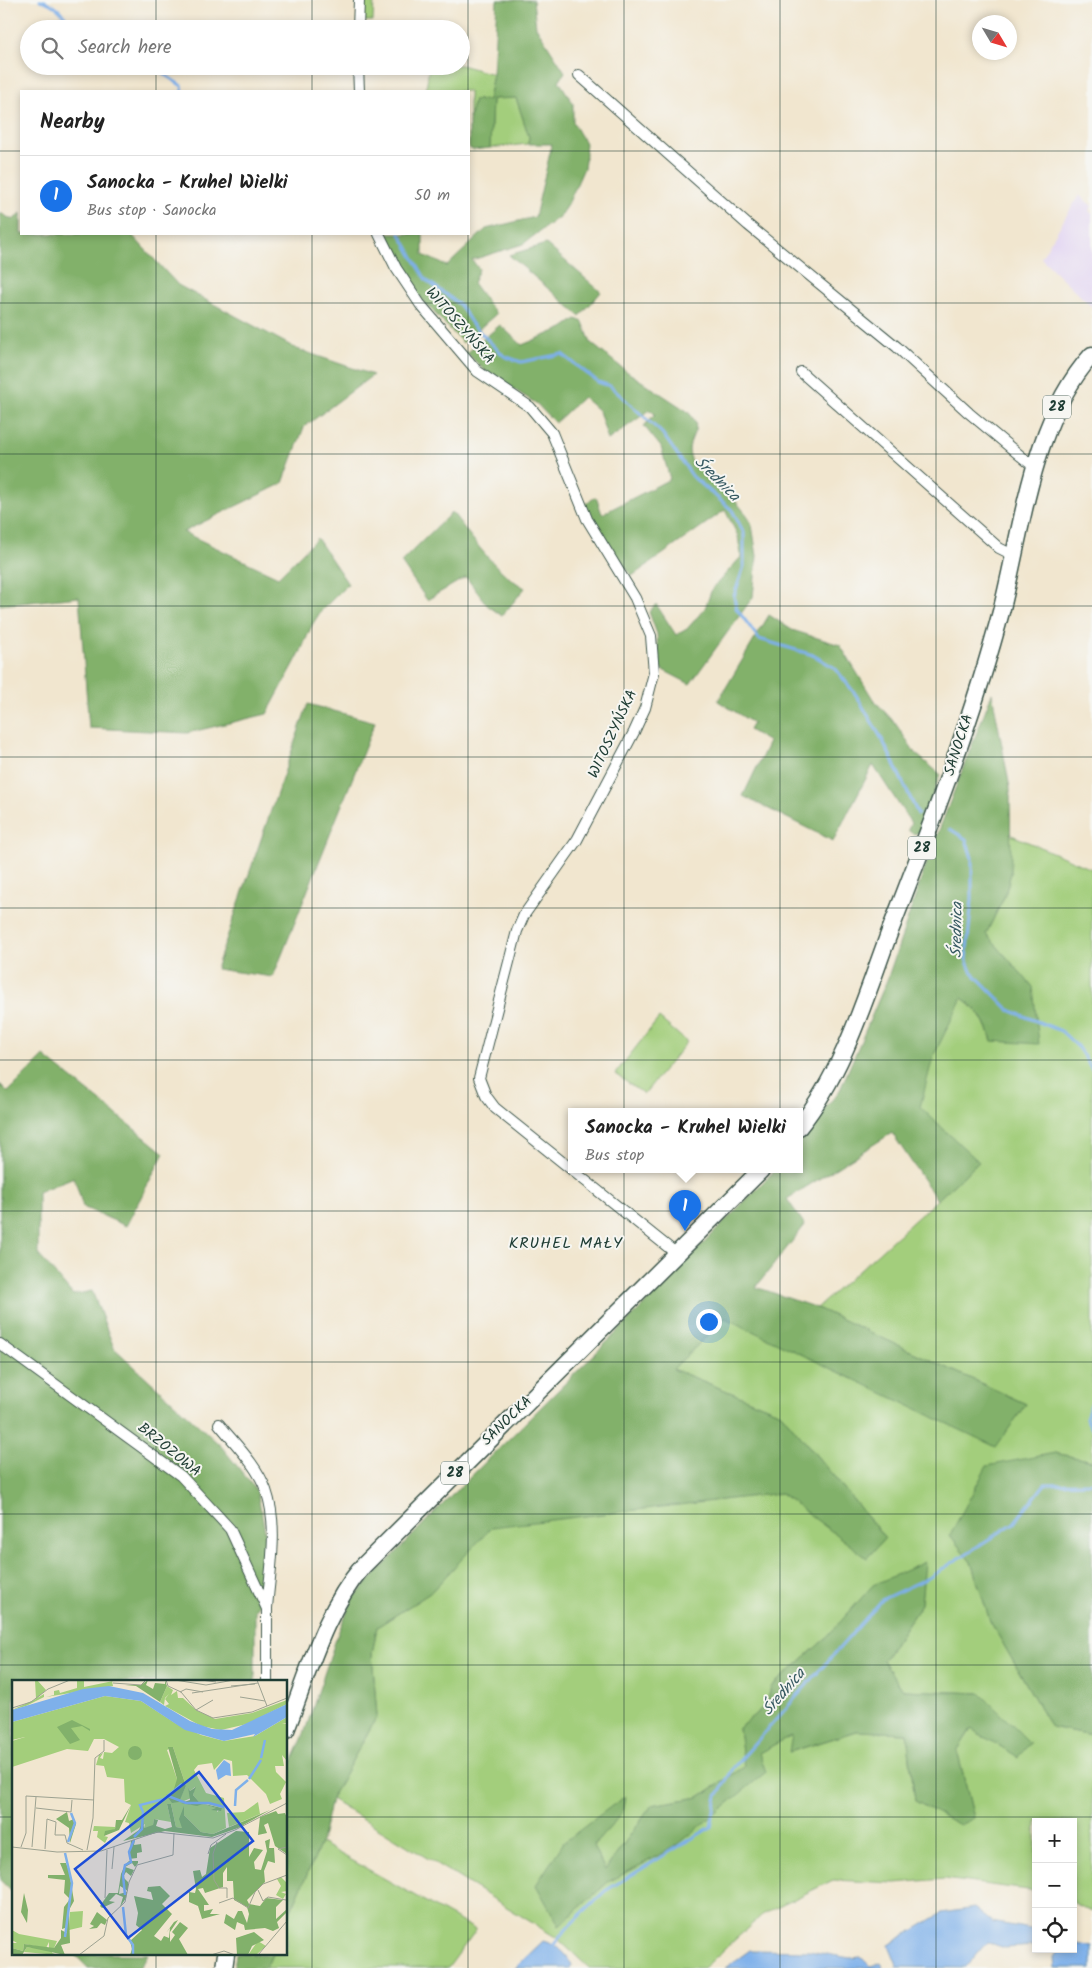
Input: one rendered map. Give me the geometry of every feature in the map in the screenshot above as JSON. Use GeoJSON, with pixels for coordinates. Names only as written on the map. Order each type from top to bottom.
{"type":"FeatureCollection","features":[{"type":"Feature","properties":{"kind":"main road","name":"SANOCKA"},"geometry":{"type":"LineString","coordinates":[[803,1121],[822,1094],[846,1048],[936,812],[987,660],[1036,466],[1049,423],[1063,393],[1092,355]]}},
{"type":"Feature","properties":{"kind":"main road","name":"SANOCKA"},"geometry":{"type":"LineString","coordinates":[[288,1725],[330,1616],[343,1590],[357,1572],[483,1445],[678,1255],[758,1173]]}},
{"type":"Feature","properties":{"kind":"street"},"geometry":{"type":"LineString","coordinates":[[358,20],[359,0]]}},
{"type":"Feature","properties":{"kind":"street"},"geometry":{"type":"LineString","coordinates":[[358,75],[359,90]]}},
{"type":"Feature","properties":{"kind":"street"},"geometry":{"type":"LineString","coordinates":[[579,75],[613,108],[756,232],[897,346],[969,413],[1028,462],[1036,466]]}},
{"type":"Feature","properties":{"kind":"street","name":"WITOSZYŃSKA"},"geometry":{"type":"LineString","coordinates":[[380,235],[396,268],[420,304],[477,371],[530,407],[552,433],[586,519],[635,598],[651,636],[654,673],[644,708],[634,732],[577,840],[524,915],[517,931],[479,1078],[486,1096],[495,1108],[568,1168]]}},
{"type":"Feature","properties":{"kind":"street"},"geometry":{"type":"LineString","coordinates":[[801,372],[999,548],[1014,556]]}},
{"type":"Feature","properties":{"kind":"street","name":"WITOSZYŃSKA"},"geometry":{"type":"LineString","coordinates":[[575,1173],[678,1255]]}},
{"type":"Feature","properties":{"kind":"street","name":"BRZOZOWA"},"geometry":{"type":"LineString","coordinates":[[0,1344],[182,1476],[230,1529],[267,1609],[267,1680]]}},
{"type":"Feature","properties":{"kind":"street"},"geometry":{"type":"LineString","coordinates":[[219,1424],[252,1465],[266,1489],[274,1526],[267,1609]]}},
{"type":"Feature","properties":{"kind":"shaded area"},"geometry":{"type":"Polygon","coordinates":[[[1079,195],[1092,206],[1089,211],[1092,214],[1092,307],[1041,258],[1079,195]]]}},
{"type":"Feature","properties":{"kind":"green space"},"geometry":{"type":"Polygon","coordinates":[[[363,0],[374,0],[373,20],[364,20],[363,0]]]}},
{"type":"Feature","properties":{"kind":"green space"},"geometry":{"type":"Polygon","coordinates":[[[497,0],[533,0],[536,27],[565,72],[559,81],[573,103],[573,122],[585,143],[586,154],[584,168],[569,202],[559,217],[523,244],[472,260],[479,269],[473,283],[496,314],[463,343],[410,287],[386,235],[423,235],[423,255],[447,266],[486,229],[535,217],[552,144],[528,144],[529,137],[516,98],[492,99],[490,148],[473,150],[470,148],[470,117],[474,100],[488,100],[493,74],[497,0]]]}},
{"type":"Feature","properties":{"kind":"green space"},"geometry":{"type":"Polygon","coordinates":[[[470,68],[493,74],[488,100],[474,100],[470,115],[470,90],[426,90],[428,75],[470,75],[470,68]]]}},
{"type":"Feature","properties":{"kind":"green space"},"geometry":{"type":"Polygon","coordinates":[[[516,98],[529,137],[528,144],[490,148],[492,99],[516,98]]]}},
{"type":"Feature","properties":{"kind":"green space"},"geometry":{"type":"Polygon","coordinates":[[[0,213],[13,220],[20,214],[20,235],[132,235],[178,285],[297,349],[373,375],[304,427],[283,483],[183,532],[278,577],[317,538],[348,584],[321,611],[312,625],[300,653],[267,714],[187,733],[89,728],[79,597],[0,605],[0,213]]]}},
{"type":"Feature","properties":{"kind":"green space"},"geometry":{"type":"Polygon","coordinates":[[[546,244],[601,292],[580,316],[509,255],[546,244]]]}},
{"type":"Feature","properties":{"kind":"green space"},"geometry":{"type":"Polygon","coordinates":[[[576,319],[583,322],[591,343],[626,371],[687,411],[696,426],[689,450],[692,462],[727,491],[747,515],[752,525],[757,556],[753,597],[690,684],[659,668],[657,634],[649,612],[656,604],[676,635],[687,629],[705,608],[712,589],[741,557],[738,536],[725,510],[632,576],[592,522],[585,504],[596,497],[602,514],[670,479],[661,447],[644,426],[655,414],[650,410],[608,440],[599,411],[583,397],[555,423],[537,404],[485,371],[467,353],[500,325],[522,345],[563,328],[576,319]]]}},
{"type":"Feature","properties":{"kind":"green space"},"geometry":{"type":"Polygon","coordinates":[[[452,512],[494,564],[503,573],[525,588],[502,616],[487,605],[466,577],[427,600],[401,562],[452,512]]]}},
{"type":"Feature","properties":{"kind":"green space"},"geometry":{"type":"Polygon","coordinates":[[[769,615],[792,630],[840,645],[873,699],[895,723],[916,754],[940,774],[920,832],[913,834],[908,830],[911,823],[873,765],[833,841],[743,796],[769,742],[749,730],[753,723],[718,701],[769,615]]]}},
{"type":"Feature","properties":{"kind":"green space"},"geometry":{"type":"Polygon","coordinates":[[[992,693],[1010,788],[1011,873],[1005,895],[986,934],[1033,987],[1039,1044],[992,1041],[982,1016],[962,998],[933,1057],[920,1107],[979,1162],[937,1200],[892,1133],[787,1199],[805,1225],[756,1287],[817,1308],[1026,1404],[996,1447],[725,1318],[673,1369],[781,1413],[885,1538],[867,1558],[781,1493],[492,1527],[430,1593],[377,1627],[372,1654],[377,1716],[331,1799],[321,1843],[288,1917],[288,1771],[303,1737],[338,1633],[353,1598],[429,1518],[625,1324],[772,1173],[803,1173],[803,1136],[840,1090],[887,980],[928,859],[992,693]]]}},
{"type":"Feature","properties":{"kind":"green space"},"geometry":{"type":"Polygon","coordinates":[[[308,704],[375,722],[273,977],[216,969],[308,704]]]}},
{"type":"Feature","properties":{"kind":"green space"},"geometry":{"type":"Polygon","coordinates":[[[1009,834],[1092,869],[1092,1461],[1055,1453],[950,1535],[971,1562],[990,1621],[1051,1727],[1092,1735],[1092,1912],[1077,1905],[1077,1818],[1032,1818],[1032,1890],[944,1879],[895,1883],[833,1880],[762,1915],[704,1968],[589,1968],[557,1938],[331,1799],[377,1716],[372,1654],[377,1627],[430,1593],[492,1526],[781,1493],[867,1557],[885,1538],[781,1413],[673,1369],[726,1317],[996,1446],[1026,1404],[817,1308],[979,1162],[901,1095],[962,998],[981,1017],[992,1041],[1033,987],[986,934],[1005,895],[1011,873],[1009,834]],[[924,1562],[825,1639],[771,1687],[767,1704],[739,1728],[744,1767],[699,1797],[652,1805],[605,1871],[593,1846],[622,1814],[564,1842],[559,1926],[608,1882],[675,1847],[759,1753],[793,1734],[790,1752],[857,1731],[907,1733],[915,1801],[974,1818],[957,1751],[972,1728],[1018,1756],[980,1693],[903,1690],[883,1661],[921,1604],[924,1562]]]}},
{"type":"Feature","properties":{"kind":"green space"},"geometry":{"type":"Polygon","coordinates":[[[659,1018],[687,1042],[644,1094],[615,1074],[659,1018]]]}},
{"type":"Feature","properties":{"kind":"green space"},"geometry":{"type":"Polygon","coordinates":[[[44,1056],[164,1153],[126,1226],[83,1207],[74,1177],[38,1192],[38,1254],[73,1295],[92,1291],[114,1348],[221,1446],[257,1491],[269,1551],[265,1596],[255,1609],[255,1680],[12,1680],[12,1892],[0,1880],[0,1084],[8,1092],[44,1056]]]}},
{"type":"Feature","properties":{"kind":"green space"},"geometry":{"type":"Polygon","coordinates":[[[1055,1453],[1092,1461],[1092,1735],[1051,1727],[990,1621],[971,1562],[950,1535],[987,1466],[1055,1453]]]}},
{"type":"Feature","properties":{"kind":"green space"},"geometry":{"type":"Polygon","coordinates":[[[925,1562],[921,1604],[883,1661],[903,1690],[980,1693],[1030,1743],[1018,1757],[971,1729],[957,1751],[974,1818],[960,1825],[915,1801],[907,1733],[857,1731],[789,1752],[792,1735],[759,1753],[766,1772],[675,1847],[608,1882],[559,1926],[536,1885],[564,1842],[625,1796],[622,1814],[593,1846],[605,1870],[652,1805],[699,1797],[744,1767],[739,1728],[767,1704],[771,1687],[825,1639],[873,1585],[925,1562]]]}},
{"type":"Feature","properties":{"kind":"green space"},"geometry":{"type":"Polygon","coordinates":[[[321,1843],[476,1930],[448,1968],[266,1968],[271,1956],[288,1956],[288,1917],[321,1843]]]}},
{"type":"Feature","properties":{"kind":"green space"},"geometry":{"type":"Polygon","coordinates":[[[76,1956],[147,1956],[140,1968],[88,1968],[76,1956]]]}},
{"type":"Feature","properties":{"kind":"green space"},"geometry":{"type":"Polygon","coordinates":[[[236,1956],[271,1956],[266,1968],[234,1968],[236,1956]]]}},
{"type":"Feature","properties":{"kind":"water"},"geometry":{"type":"Polygon","coordinates":[[[974,1908],[992,1922],[1032,1929],[1032,1946],[1005,1948],[987,1942],[965,1968],[898,1967],[889,1945],[942,1913],[974,1908]]]}},
{"type":"Feature","properties":{"kind":"water"},"geometry":{"type":"Polygon","coordinates":[[[543,1941],[557,1947],[567,1956],[572,1965],[570,1968],[515,1968],[543,1941]]]}},
{"type":"Feature","properties":{"kind":"water"},"geometry":{"type":"Polygon","coordinates":[[[1077,1944],[1092,1947],[1092,1968],[1055,1968],[1054,1957],[1057,1953],[1077,1953],[1077,1944]]]}},
{"type":"Feature","properties":{"kind":"water"},"geometry":{"type":"Polygon","coordinates":[[[750,1950],[809,1951],[850,1958],[861,1957],[870,1966],[881,1963],[884,1968],[725,1968],[750,1950]]]}},
{"type":"Feature","properties":{"kind":"waterway","name":"Średnica"},"geometry":{"type":"LineString","coordinates":[[40,0],[56,7],[68,20]]}},
{"type":"Feature","properties":{"kind":"waterway","name":"Średnica"},"geometry":{"type":"LineString","coordinates":[[165,75],[182,86],[183,90]]}},
{"type":"Feature","properties":{"kind":"waterway","name":"Średnica"},"geometry":{"type":"LineString","coordinates":[[401,235],[426,280],[460,305],[472,324],[504,356],[521,362],[562,354],[598,382],[610,386],[662,433],[693,477],[732,510],[744,533],[744,566],[734,596],[736,608],[759,639],[813,655],[835,668],[856,695],[883,741],[918,814]]}},
{"type":"Feature","properties":{"kind":"waterway","name":"Średnica"},"geometry":{"type":"LineString","coordinates":[[950,829],[966,839],[972,858],[972,899],[966,959],[971,971],[1009,1010],[1061,1031],[1077,1046],[1092,1069]]}},
{"type":"Feature","properties":{"kind":"waterway","name":"Średnica"},"geometry":{"type":"LineString","coordinates":[[1092,1402],[1086,1418],[1092,1429]]}},
{"type":"Feature","properties":{"kind":"waterway","name":"Średnica"},"geometry":{"type":"LineString","coordinates":[[552,1947],[569,1926],[605,1891],[711,1827],[717,1796],[734,1767],[883,1599],[930,1577],[1014,1523],[1045,1484],[1092,1483]]}},
{"type":"Feature","properties":{"kind":"place","name":"Sanocka - Kruhel Wielki"},"geometry":{"type":"Point","coordinates":[685,1231]}},
{"type":"Feature","properties":{"kind":"district","name":"KRUHEL MAŁY"},"geometry":{"type":"Point","coordinates":[566,1243]}}]}
